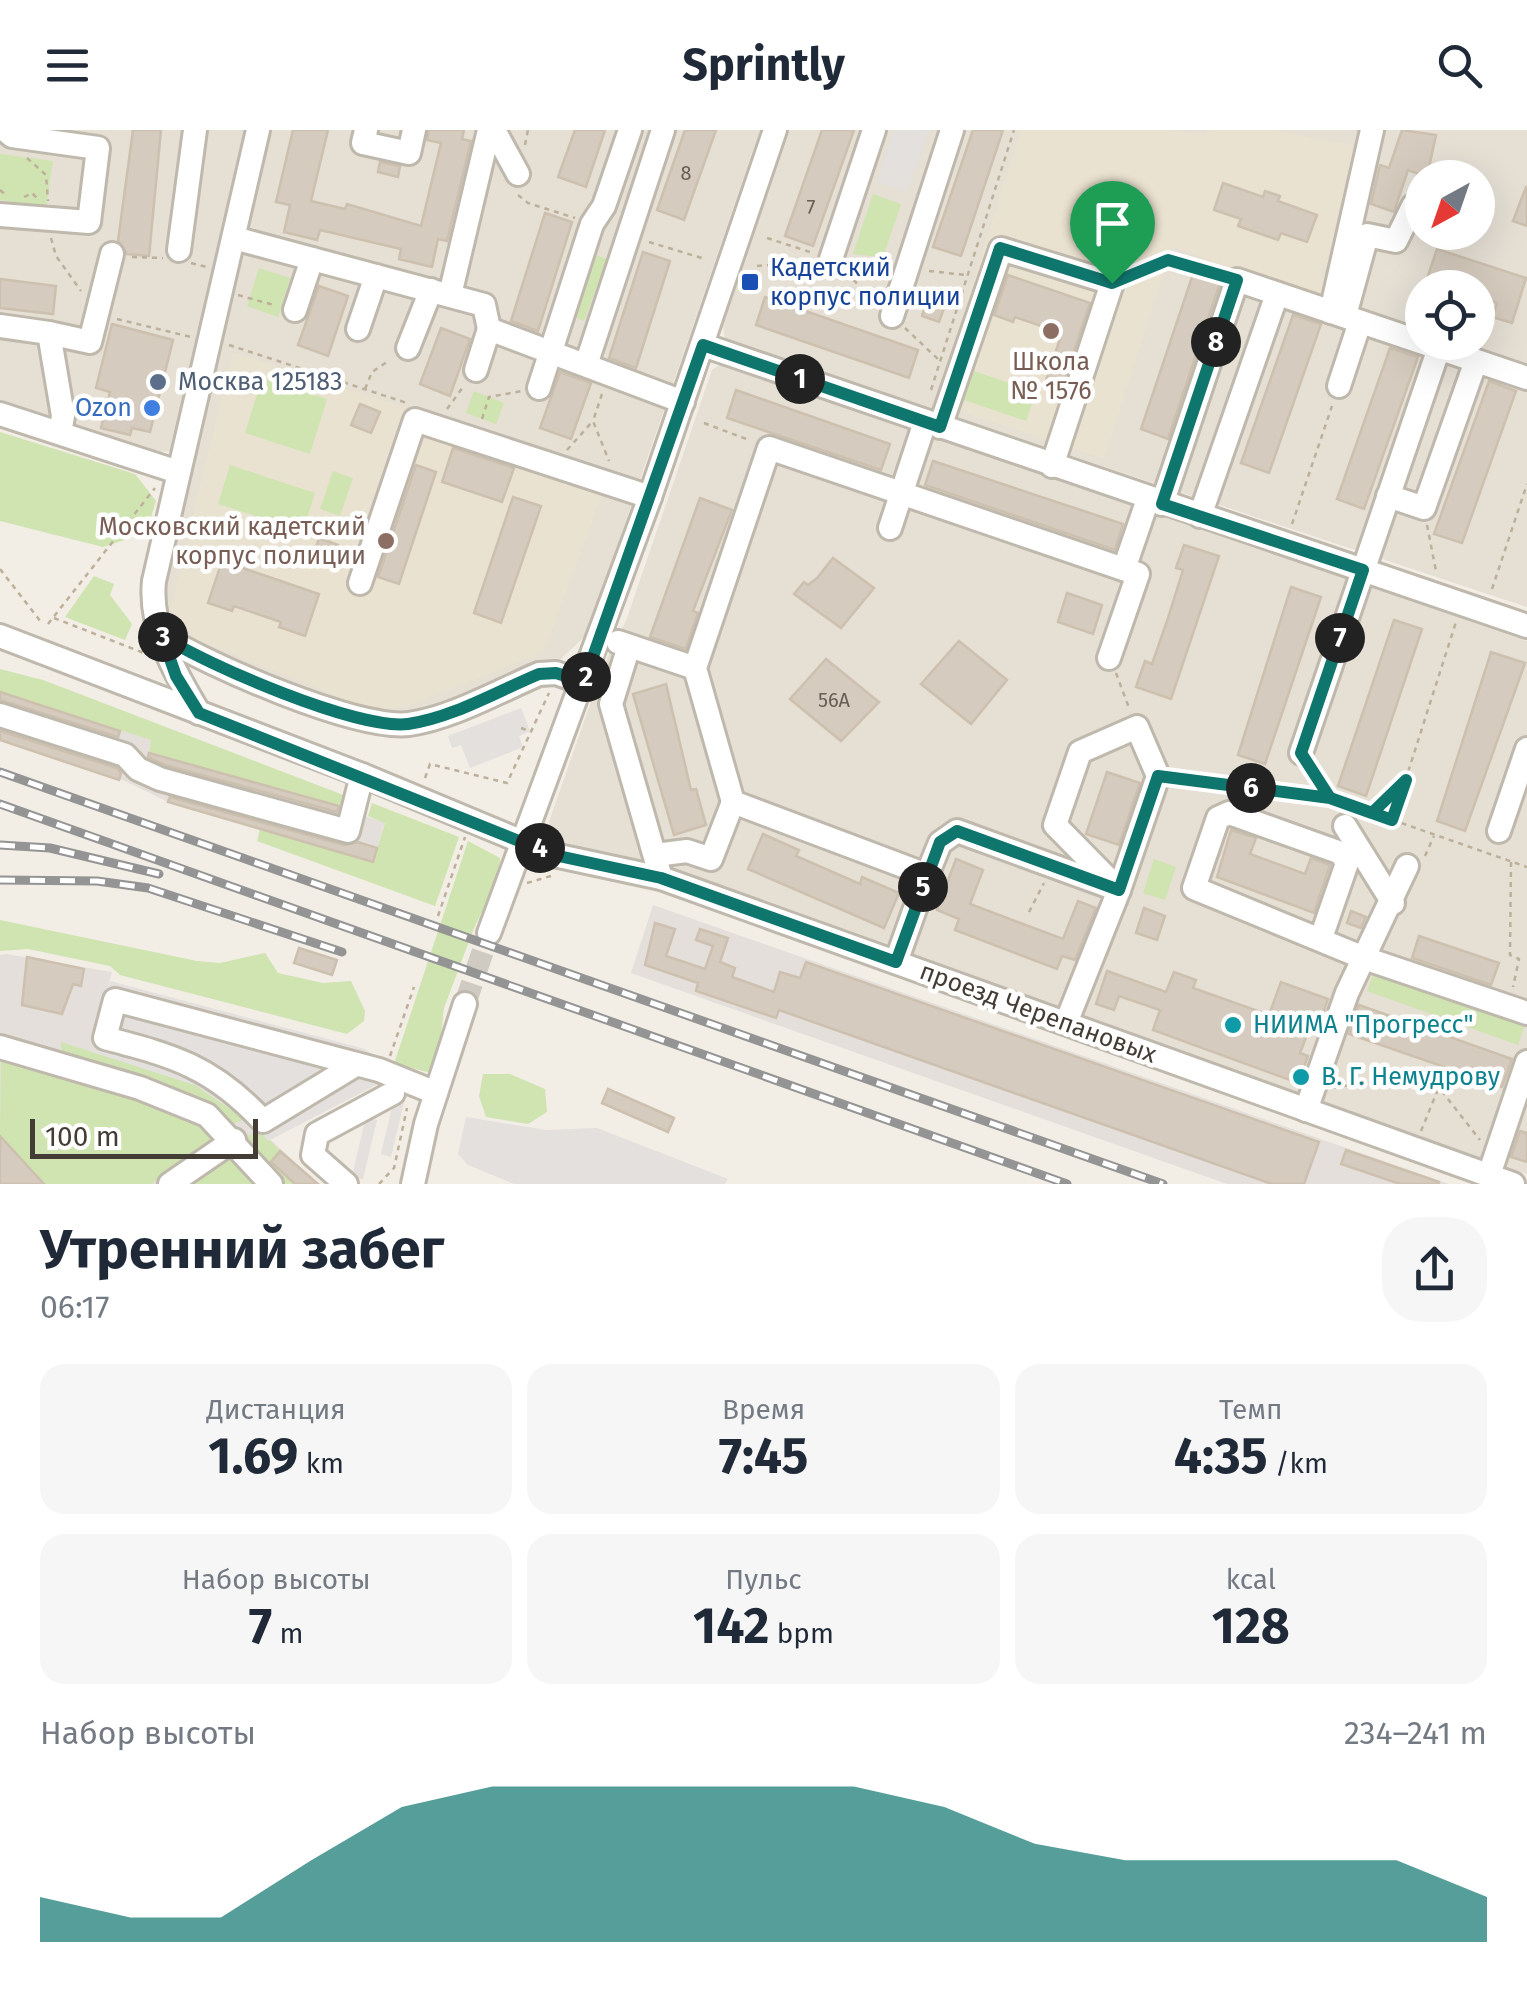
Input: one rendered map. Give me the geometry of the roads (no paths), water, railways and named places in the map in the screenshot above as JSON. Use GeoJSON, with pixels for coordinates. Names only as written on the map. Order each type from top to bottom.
{"type":"FeatureCollection","features":[{"type":"Feature","properties":{"kind":"street"},"geometry":{"type":"LineString","coordinates":[[0,215],[89,222],[98,148],[12,136],[5,130]]}},
{"type":"Feature","properties":{"kind":"street"},"geometry":{"type":"LineString","coordinates":[[175,256],[196,130]]}},
{"type":"Feature","properties":{"kind":"street"},"geometry":{"type":"LineString","coordinates":[[199,713],[160,647],[151,605],[168,478],[234,238],[258,130]]}},
{"type":"Feature","properties":{"kind":"street"},"geometry":{"type":"LineString","coordinates":[[366,130],[363,144],[409,153],[414,130]]}},
{"type":"Feature","properties":{"kind":"street"},"geometry":{"type":"LineString","coordinates":[[492,130],[518,174]]}},
{"type":"Feature","properties":{"kind":"street"},"geometry":{"type":"LineString","coordinates":[[408,348],[441,293],[492,130]]}},
{"type":"Feature","properties":{"kind":"street"},"geometry":{"type":"LineString","coordinates":[[538,388],[592,224],[604,206],[630,130]]}},
{"type":"Feature","properties":{"kind":"street"},"geometry":{"type":"LineString","coordinates":[[586,365],[663,130]]}},
{"type":"Feature","properties":{"kind":"street"},"geometry":{"type":"LineString","coordinates":[[489,934],[527,840],[650,497],[775,130]]}},
{"type":"Feature","properties":{"kind":"street"},"geometry":{"type":"LineString","coordinates":[[831,259],[874,130]]}},
{"type":"Feature","properties":{"kind":"street"},"geometry":{"type":"LineString","coordinates":[[892,316],[952,130]]}},
{"type":"Feature","properties":{"kind":"street"},"geometry":{"type":"LineString","coordinates":[[1339,386],[1366,131]]}},
{"type":"Feature","properties":{"kind":"street"},"geometry":{"type":"LineString","coordinates":[[1345,317],[1367,234],[1396,241],[1405,224]]}},
{"type":"Feature","properties":{"kind":"street"},"geometry":{"type":"LineString","coordinates":[[234,238],[484,304],[489,330],[476,370]]}},
{"type":"Feature","properties":{"kind":"street"},"geometry":{"type":"LineString","coordinates":[[890,528],[1000,248],[1112,283],[1052,466]]}},
{"type":"Feature","properties":{"kind":"street"},"geometry":{"type":"LineString","coordinates":[[0,326],[90,342],[112,254]]}},
{"type":"Feature","properties":{"kind":"street"},"geometry":{"type":"LineString","coordinates":[[295,310],[312,258]]}},
{"type":"Feature","properties":{"kind":"street"},"geometry":{"type":"LineString","coordinates":[[358,330],[376,276]]}},
{"type":"Feature","properties":{"kind":"street"},"geometry":{"type":"LineString","coordinates":[[1124,570],[1155,501],[1237,280],[1405,337]]}},
{"type":"Feature","properties":{"kind":"street"},"geometry":{"type":"LineString","coordinates":[[1200,516],[1278,294]]}},
{"type":"Feature","properties":{"kind":"street"},"geometry":{"type":"LineString","coordinates":[[489,330],[683,402]]}},
{"type":"Feature","properties":{"kind":"street"},"geometry":{"type":"LineString","coordinates":[[49,333],[63,416],[60,433]]}},
{"type":"Feature","properties":{"kind":"street"},"geometry":{"type":"LineString","coordinates":[[703,345],[931,418],[1052,466],[1527,626]]}},
{"type":"Feature","properties":{"kind":"street"},"geometry":{"type":"LineString","coordinates":[[1301,753],[1435,360]]}},
{"type":"Feature","properties":{"kind":"street"},"geometry":{"type":"LineString","coordinates":[[1473,360],[1527,378]]}},
{"type":"Feature","properties":{"kind":"street"},"geometry":{"type":"LineString","coordinates":[[1388,496],[1424,508],[1476,361]]}},
{"type":"Feature","properties":{"kind":"street"},"geometry":{"type":"LineString","coordinates":[[0,414],[60,433],[168,478]]}},
{"type":"Feature","properties":{"kind":"street"},"geometry":{"type":"LineString","coordinates":[[360,583],[415,420],[650,497]]}},
{"type":"Feature","properties":{"kind":"street"},"geometry":{"type":"LineString","coordinates":[[630,646],[611,704],[658,867],[688,851],[711,859],[733,802],[695,668],[769,448],[1138,574],[1110,658]]}},
{"type":"Feature","properties":{"kind":"street","name":"проезд Черепановых"},"geometry":{"type":"LineString","coordinates":[[0,636],[527,840],[554,855],[658,867],[896,962],[1492,1167],[1513,1184]]}},
{"type":"Feature","properties":{"kind":"street"},"geometry":{"type":"LineString","coordinates":[[600,636],[695,668]]}},
{"type":"Feature","properties":{"kind":"street"},"geometry":{"type":"LineString","coordinates":[[160,647],[196,656],[348,716],[390,724],[428,719],[539,674],[556,673],[584,682]]}},
{"type":"Feature","properties":{"kind":"street"},"geometry":{"type":"LineString","coordinates":[[0,715],[125,755],[138,769],[160,779],[348,831],[362,775]]}},
{"type":"Feature","properties":{"kind":"street"},"geometry":{"type":"LineString","coordinates":[[1066,1023],[1119,890],[1158,776],[1136,727],[1080,752],[1055,825],[1119,890]]}},
{"type":"Feature","properties":{"kind":"street"},"geometry":{"type":"LineString","coordinates":[[1499,830],[1527,748]]}},
{"type":"Feature","properties":{"kind":"street"},"geometry":{"type":"LineString","coordinates":[[733,802],[927,876]]}},
{"type":"Feature","properties":{"kind":"street"},"geometry":{"type":"LineString","coordinates":[[1321,938],[1348,863],[1341,853],[1229,813],[1218,818],[1194,888],[1364,958],[1518,1011]]}},
{"type":"Feature","properties":{"kind":"street"},"geometry":{"type":"LineString","coordinates":[[1345,826],[1393,904]]}},
{"type":"Feature","properties":{"kind":"street"},"geometry":{"type":"LineString","coordinates":[[896,962],[940,842],[957,831],[1119,890]]}},
{"type":"Feature","properties":{"kind":"street"},"geometry":{"type":"LineString","coordinates":[[1309,1101],[1336,989],[1364,958],[1393,904],[1407,866]]}},
{"type":"Feature","properties":{"kind":"street"},"geometry":{"type":"LineString","coordinates":[[357,1064],[263,1121],[236,1092],[182,1058],[105,1038],[115,1000],[357,1064],[396,1088],[436,1093]]}},
{"type":"Feature","properties":{"kind":"street"},"geometry":{"type":"LineString","coordinates":[[413,1184],[436,1093],[465,1004]]}},
{"type":"Feature","properties":{"kind":"street"},"geometry":{"type":"LineString","coordinates":[[0,1048],[207,1115],[271,1184]]}},
{"type":"Feature","properties":{"kind":"street"},"geometry":{"type":"LineString","coordinates":[[1492,1167],[1527,1062]]}},
{"type":"Feature","properties":{"kind":"street"},"geometry":{"type":"LineString","coordinates":[[346,1184],[313,1155],[318,1134],[396,1088]]}},
{"type":"Feature","properties":{"kind":"street"},"geometry":{"type":"LineString","coordinates":[[170,1184],[234,1140]]}},
{"type":"Feature","properties":{"kind":"tunnel"},"geometry":{"type":"LineString","coordinates":[[465,1004],[489,933]]}},
{"type":"Feature","properties":{"kind":"railway"},"geometry":{"type":"LineString","coordinates":[[0,772],[1163,1184]]}},
{"type":"Feature","properties":{"kind":"railway"},"geometry":{"type":"LineString","coordinates":[[0,804],[1067,1184]]}},
{"type":"Feature","properties":{"kind":"railway"},"geometry":{"type":"LineString","coordinates":[[0,845],[50,848],[159,874]]}},
{"type":"Feature","properties":{"kind":"railway"},"geometry":{"type":"LineString","coordinates":[[0,880],[97,881],[148,888],[342,952]]}},
{"type":"Feature","properties":{"kind":"place","name":"Кадетский корпус полиции"},"geometry":{"type":"Point","coordinates":[750,282]}},
{"type":"Feature","properties":{"kind":"place","name":"Школа № 1576"},"geometry":{"type":"Point","coordinates":[1051,331]}},
{"type":"Feature","properties":{"kind":"place","name":"Москва 125183"},"geometry":{"type":"Point","coordinates":[158,382]}},
{"type":"Feature","properties":{"kind":"place","name":"Ozon"},"geometry":{"type":"Point","coordinates":[152,408]}},
{"type":"Feature","properties":{"kind":"place","name":"Московский кадетский корпус полиции"},"geometry":{"type":"Point","coordinates":[386,541]}},
{"type":"Feature","properties":{"kind":"place","name":"НИИМА \"Прогресс\""},"geometry":{"type":"Point","coordinates":[1233,1025]}},
{"type":"Feature","properties":{"kind":"place","name":"В. Г. Немудрову"},"geometry":{"type":"Point","coordinates":[1301,1077]}}]}
